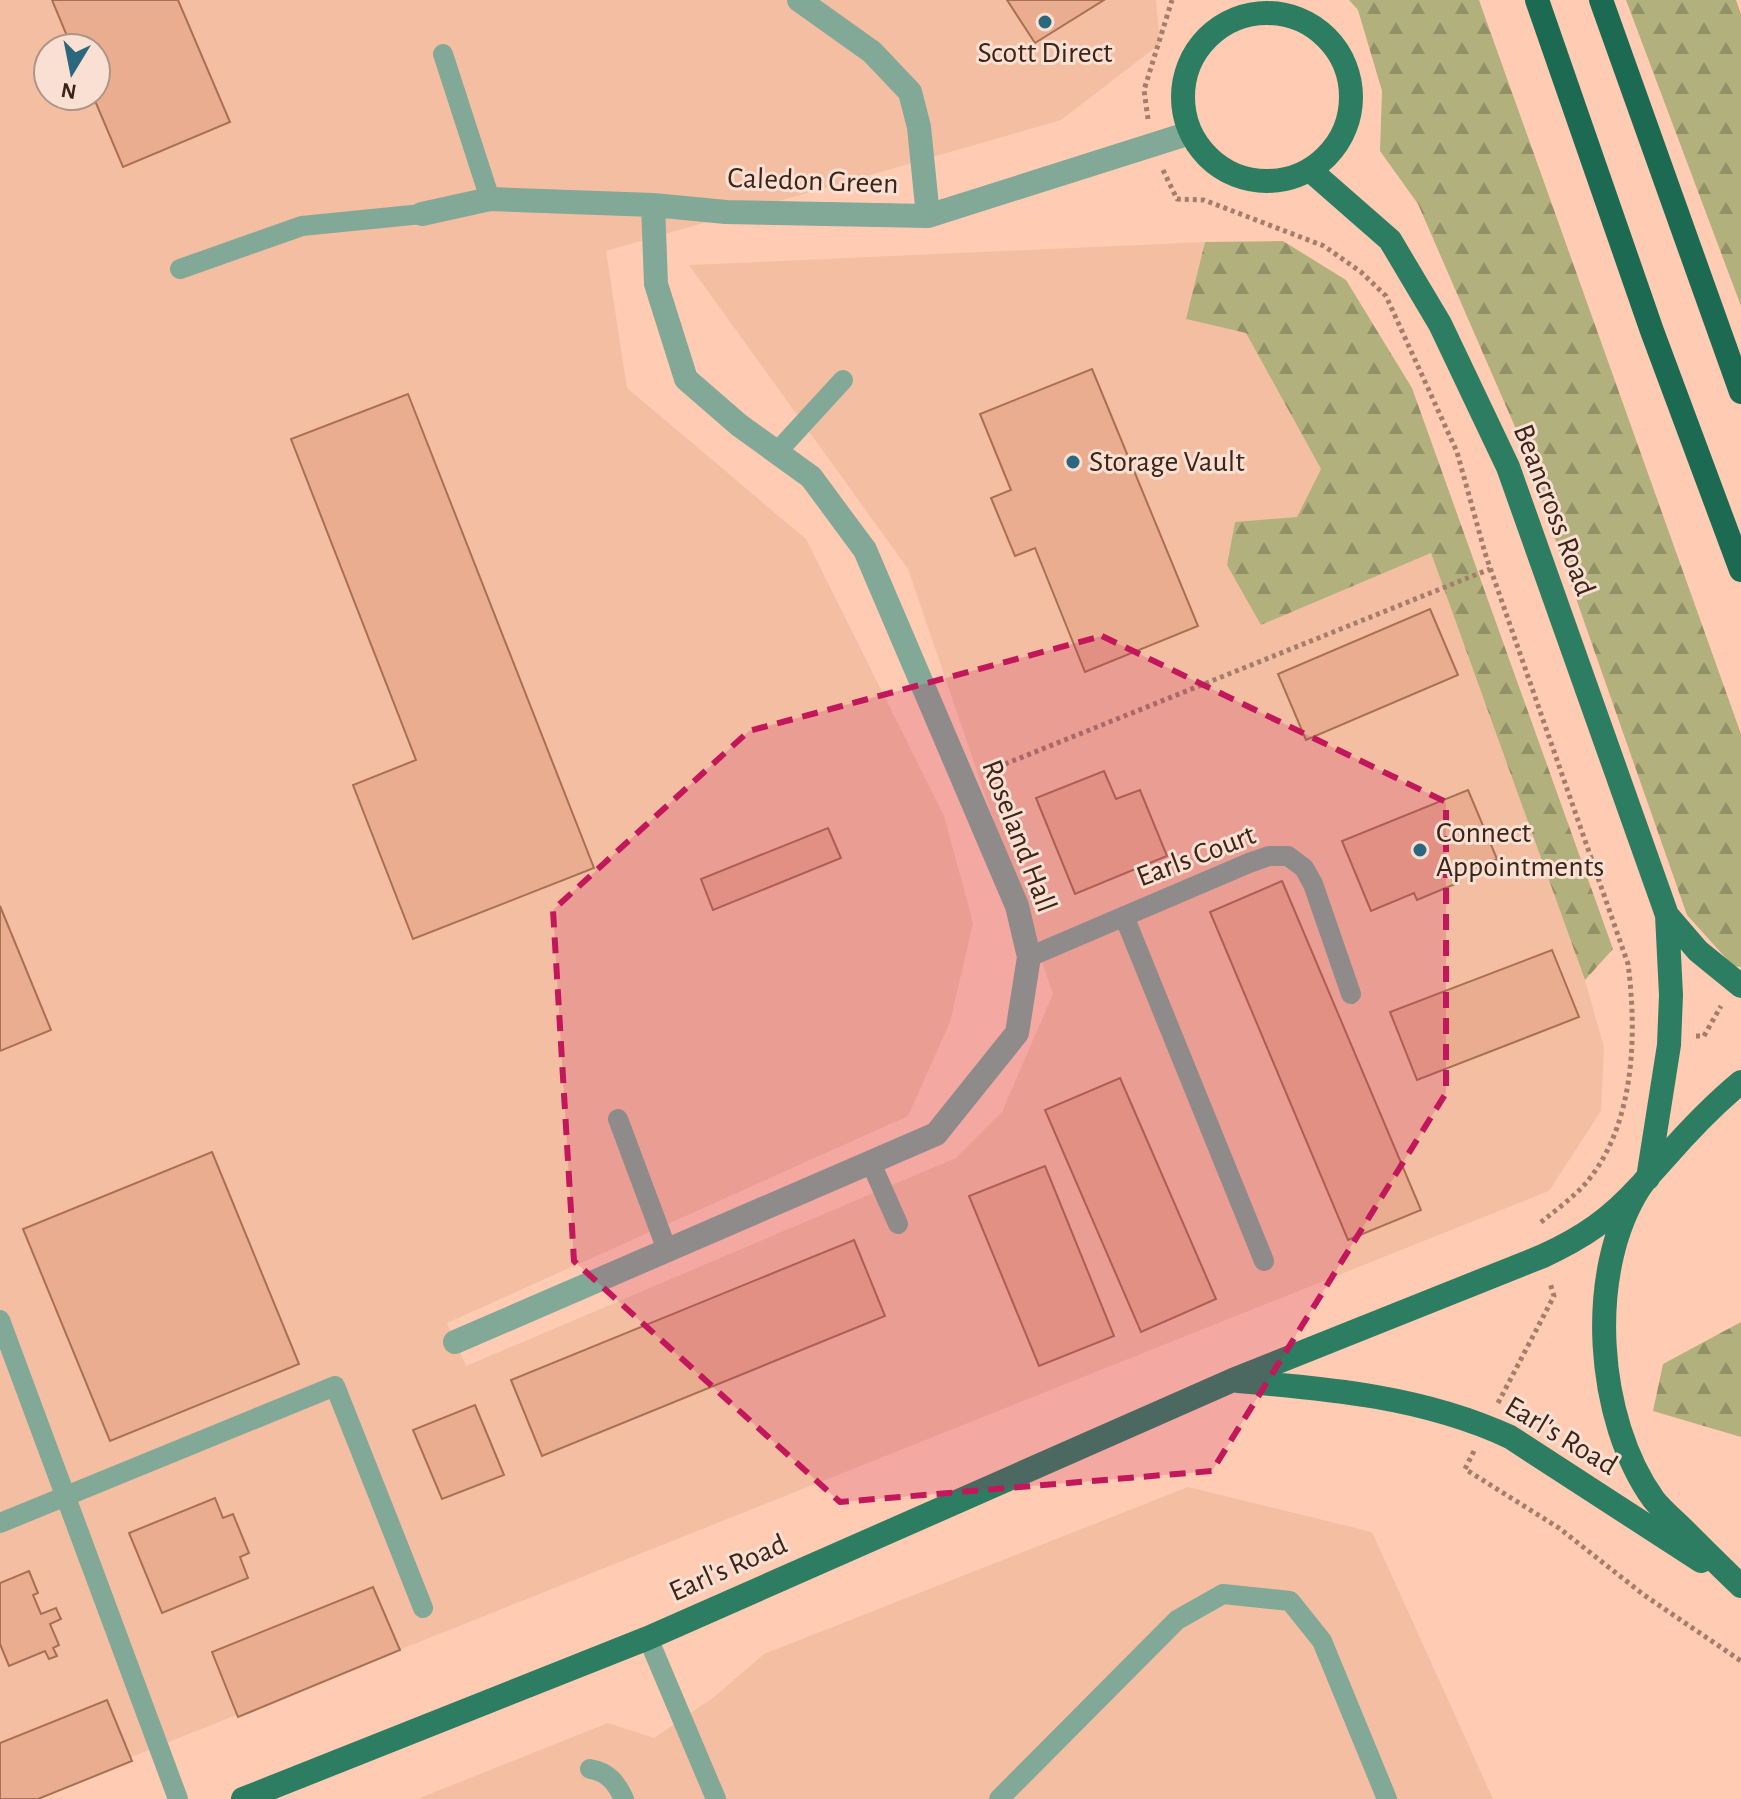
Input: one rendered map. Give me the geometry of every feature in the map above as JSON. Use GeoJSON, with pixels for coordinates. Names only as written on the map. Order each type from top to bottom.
{"type":"FeatureCollection","features":[{"type":"Feature","properties":{"kind":"highway"},"geometry":{"type":"LineString","coordinates":[[1537,0],[1652,331],[1741,570]]}},
{"type":"Feature","properties":{"kind":"highway"},"geometry":{"type":"LineString","coordinates":[[1601,0],[1741,392]]}},
{"type":"Feature","properties":{"kind":"main road"},"geometry":{"type":"LineString","coordinates":[[1259,6],[1313,25],[1336,47],[1349,73],[1352,103],[1349,118],[1337,145],[1310,170],[1282,180],[1239,177],[1213,162],[1190,133],[1182,104],[1185,75],[1195,51],[1215,29],[1259,6]]}},
{"type":"Feature","properties":{"kind":"main road","name":"Beancross Road"},"geometry":{"type":"LineString","coordinates":[[1310,170],[1390,240],[1440,324],[1508,467],[1667,915],[1671,995],[1669,1045],[1644,1182]]}},
{"type":"Feature","properties":{"kind":"main road","name":"Beancross Road"},"geometry":{"type":"LineString","coordinates":[[1667,915],[1698,951],[1741,986]]}},
{"type":"Feature","properties":{"kind":"main road"},"geometry":{"type":"LineString","coordinates":[[1741,1082],[1700,1117],[1644,1182],[1621,1226],[1605,1299],[1605,1338],[1615,1415],[1630,1460],[1656,1502],[1741,1586]]}},
{"type":"Feature","properties":{"kind":"main road","name":"Earl's Road"},"geometry":{"type":"LineString","coordinates":[[243,1799],[648,1638],[1233,1380],[1543,1256],[1579,1240],[1613,1216],[1644,1182]]}},
{"type":"Feature","properties":{"kind":"main road","name":"Earl's Road"},"geometry":{"type":"LineString","coordinates":[[1233,1380],[1341,1390],[1421,1405],[1487,1426],[1510,1437],[1592,1493],[1741,1586]]}},
{"type":"Feature","properties":{"kind":"street"},"geometry":{"type":"LineString","coordinates":[[799,0],[872,52],[910,92],[919,127],[928,216]]}},
{"type":"Feature","properties":{"kind":"street","name":"Caledon Green"},"geometry":{"type":"LineString","coordinates":[[422,214],[490,199],[653,205],[726,212],[928,216],[1190,133]]}},
{"type":"Feature","properties":{"kind":"street","name":"Roseland Hall"},"geometry":{"type":"LineString","coordinates":[[455,1342],[936,1134],[1017,1033],[1029,957],[1017,906],[865,550],[811,477],[739,425],[686,379],[656,284],[653,205]]}},
{"type":"Feature","properties":{"kind":"lane"},"geometry":{"type":"LineString","coordinates":[[443,54],[490,199]]}},
{"type":"Feature","properties":{"kind":"lane"},"geometry":{"type":"LineString","coordinates":[[180,269],[302,226],[422,214]]}},
{"type":"Feature","properties":{"kind":"lane"},"geometry":{"type":"LineString","coordinates":[[777,452],[843,380]]}},
{"type":"Feature","properties":{"kind":"lane","name":"Earls Court"},"geometry":{"type":"LineString","coordinates":[[1029,957],[1249,863],[1269,856],[1288,856],[1304,868],[1313,884],[1351,994]]}},
{"type":"Feature","properties":{"kind":"lane"},"geometry":{"type":"LineString","coordinates":[[1124,916],[1264,1261]]}},
{"type":"Feature","properties":{"kind":"lane"},"geometry":{"type":"LineString","coordinates":[[618,1119],[667,1250]]}},
{"type":"Feature","properties":{"kind":"lane"},"geometry":{"type":"LineString","coordinates":[[871,1163],[898,1224]]}},
{"type":"Feature","properties":{"kind":"lane"},"geometry":{"type":"LineString","coordinates":[[0,1320],[178,1799]]}},
{"type":"Feature","properties":{"kind":"lane"},"geometry":{"type":"LineString","coordinates":[[0,1523],[335,1386],[423,1608]]}},
{"type":"Feature","properties":{"kind":"lane"},"geometry":{"type":"LineString","coordinates":[[999,1799],[1177,1620],[1223,1594],[1290,1601],[1322,1641],[1387,1799]]}},
{"type":"Feature","properties":{"kind":"lane"},"geometry":{"type":"LineString","coordinates":[[648,1638],[716,1799]]}},
{"type":"Feature","properties":{"kind":"lane"},"geometry":{"type":"LineString","coordinates":[[590,1769],[602,1771],[612,1779],[624,1799]]}},
{"type":"Feature","properties":{"kind":"path"},"geometry":{"type":"LineString","coordinates":[[1172,0],[1144,90],[1151,145],[1177,199],[1204,200],[1324,246],[1361,272],[1386,296],[1457,452],[1490,569],[1628,964],[1632,994],[1632,1072],[1623,1105],[1609,1146],[1590,1178],[1538,1224],[1554,1296],[1465,1469],[1559,1528],[1644,1595],[1741,1661]]}},
{"type":"Feature","properties":{"kind":"path"},"geometry":{"type":"LineString","coordinates":[[963,781],[1490,569]]}},
{"type":"Feature","properties":{"kind":"highlighted area"},"geometry":{"type":"Polygon","coordinates":[[[1102,636],[1446,802],[1446,1093],[1212,1471],[840,1502],[574,1261],[553,910],[749,731],[1102,636]]]}},
{"type":"Feature","properties":{"kind":"shaded area"},"geometry":{"type":"Polygon","coordinates":[[[0,0],[1156,0],[1160,44],[1061,120],[606,251],[627,388],[806,539],[944,816],[973,923],[950,1022],[908,1116],[447,1323],[466,1366],[956,1158],[1002,1112],[1053,994],[908,569],[689,265],[1205,242],[1186,319],[1246,333],[1321,469],[1297,517],[1261,625],[1431,553],[1585,980],[1604,1047],[1601,1111],[1549,1191],[26,1799],[0,1799],[0,0]]]}},
{"type":"Feature","properties":{"kind":"shaded area"},"geometry":{"type":"Polygon","coordinates":[[[1188,1487],[1372,1532],[1493,1799],[417,1799],[608,1723],[654,1738],[714,1697],[764,1654],[1188,1487]]]}},
{"type":"Feature","properties":{"kind":"green space"},"geometry":{"type":"Polygon","coordinates":[[[1349,0],[1479,0],[1741,734],[1741,967],[1733,966],[1687,915],[1519,436],[1418,204],[1380,151],[1382,91],[1358,10],[1349,0]]]}},
{"type":"Feature","properties":{"kind":"green space"},"geometry":{"type":"Polygon","coordinates":[[[1626,0],[1736,0],[1741,14],[1741,306],[1626,0]]]}},
{"type":"Feature","properties":{"kind":"green space"},"geometry":{"type":"Polygon","coordinates":[[[1283,241],[1346,280],[1412,388],[1613,949],[1585,980],[1431,553],[1261,625],[1227,565],[1235,522],[1297,517],[1321,469],[1246,333],[1186,319],[1205,242],[1283,241]]]}},
{"type":"Feature","properties":{"kind":"green space"},"geometry":{"type":"Polygon","coordinates":[[[1741,1322],[1741,1437],[1653,1411],[1663,1364],[1741,1322]]]}},
{"type":"Feature","properties":{"kind":"building"},"geometry":{"type":"Polygon","coordinates":[[[52,0],[178,0],[230,122],[123,167],[100,112],[112,112],[112,32],[65,32],[52,0]]]}},
{"type":"Feature","properties":{"kind":"building","name":"Scott Direct"},"geometry":{"type":"Polygon","coordinates":[[[1007,0],[1104,0],[1035,43],[1007,0]]]}},
{"type":"Feature","properties":{"kind":"building"},"geometry":{"type":"Polygon","coordinates":[[[1092,369],[1198,626],[1085,672],[1035,548],[1015,556],[991,498],[1011,490],[980,414],[1092,369]]]}},
{"type":"Feature","properties":{"kind":"building"},"geometry":{"type":"Polygon","coordinates":[[[408,394],[594,868],[413,939],[353,785],[416,760],[291,439],[408,394]]]}},
{"type":"Feature","properties":{"kind":"building"},"geometry":{"type":"Polygon","coordinates":[[[1430,609],[1458,675],[1306,740],[1278,674],[1430,609]]]}},
{"type":"Feature","properties":{"kind":"building"},"geometry":{"type":"Polygon","coordinates":[[[1104,771],[1116,799],[1140,790],[1167,856],[1075,894],[1036,798],[1104,771]]]}},
{"type":"Feature","properties":{"kind":"building","name":"Connect Appointments"},"geometry":{"type":"Polygon","coordinates":[[[1468,790],[1497,859],[1457,876],[1460,882],[1417,900],[1414,893],[1371,911],[1342,841],[1468,790]]]}},
{"type":"Feature","properties":{"kind":"building"},"geometry":{"type":"Polygon","coordinates":[[[828,828],[841,858],[713,910],[701,879],[828,828]]]}},
{"type":"Feature","properties":{"kind":"building"},"geometry":{"type":"Polygon","coordinates":[[[1282,881],[1421,1210],[1348,1240],[1210,912],[1282,881]]]}},
{"type":"Feature","properties":{"kind":"building"},"geometry":{"type":"Polygon","coordinates":[[[0,906],[51,1030],[0,1051],[0,906]]]}},
{"type":"Feature","properties":{"kind":"building"},"geometry":{"type":"Polygon","coordinates":[[[1552,950],[1579,1017],[1417,1080],[1390,1012],[1552,950]]]}},
{"type":"Feature","properties":{"kind":"building"},"geometry":{"type":"Polygon","coordinates":[[[1120,1078],[1216,1299],[1141,1332],[1045,1110],[1120,1078]]]}},
{"type":"Feature","properties":{"kind":"building"},"geometry":{"type":"Polygon","coordinates":[[[212,1152],[299,1364],[110,1441],[23,1229],[212,1152]]]}},
{"type":"Feature","properties":{"kind":"building"},"geometry":{"type":"Polygon","coordinates":[[[1045,1166],[1114,1336],[1039,1366],[969,1196],[1045,1166]]]}},
{"type":"Feature","properties":{"kind":"building"},"geometry":{"type":"Polygon","coordinates":[[[854,1240],[885,1316],[542,1456],[511,1380],[854,1240]]]}},
{"type":"Feature","properties":{"kind":"building"},"geometry":{"type":"Polygon","coordinates":[[[475,1405],[504,1475],[442,1499],[413,1430],[475,1405]]]}},
{"type":"Feature","properties":{"kind":"building"},"geometry":{"type":"Polygon","coordinates":[[[215,1498],[223,1518],[233,1514],[249,1553],[240,1557],[248,1578],[162,1613],[129,1533],[215,1498]]]}},
{"type":"Feature","properties":{"kind":"building"},"geometry":{"type":"Polygon","coordinates":[[[29,1571],[38,1593],[33,1595],[41,1614],[56,1608],[61,1619],[50,1624],[59,1645],[53,1648],[57,1656],[49,1659],[45,1651],[9,1666],[0,1644],[0,1583],[29,1571]]]}},
{"type":"Feature","properties":{"kind":"building"},"geometry":{"type":"Polygon","coordinates":[[[373,1587],[400,1650],[238,1717],[212,1652],[373,1587]]]}},
{"type":"Feature","properties":{"kind":"building"},"geometry":{"type":"Polygon","coordinates":[[[107,1700],[132,1761],[38,1799],[0,1799],[0,1743],[107,1700]]]}},
{"type":"Feature","properties":{"kind":"place","name":"Scott Direct"},"geometry":{"type":"Point","coordinates":[1045,22]}},
{"type":"Feature","properties":{"kind":"place","name":"Storage Vault"},"geometry":{"type":"Point","coordinates":[1073,462]}},
{"type":"Feature","properties":{"kind":"place","name":"Connect Appointments"},"geometry":{"type":"Point","coordinates":[1420,850]}}]}
